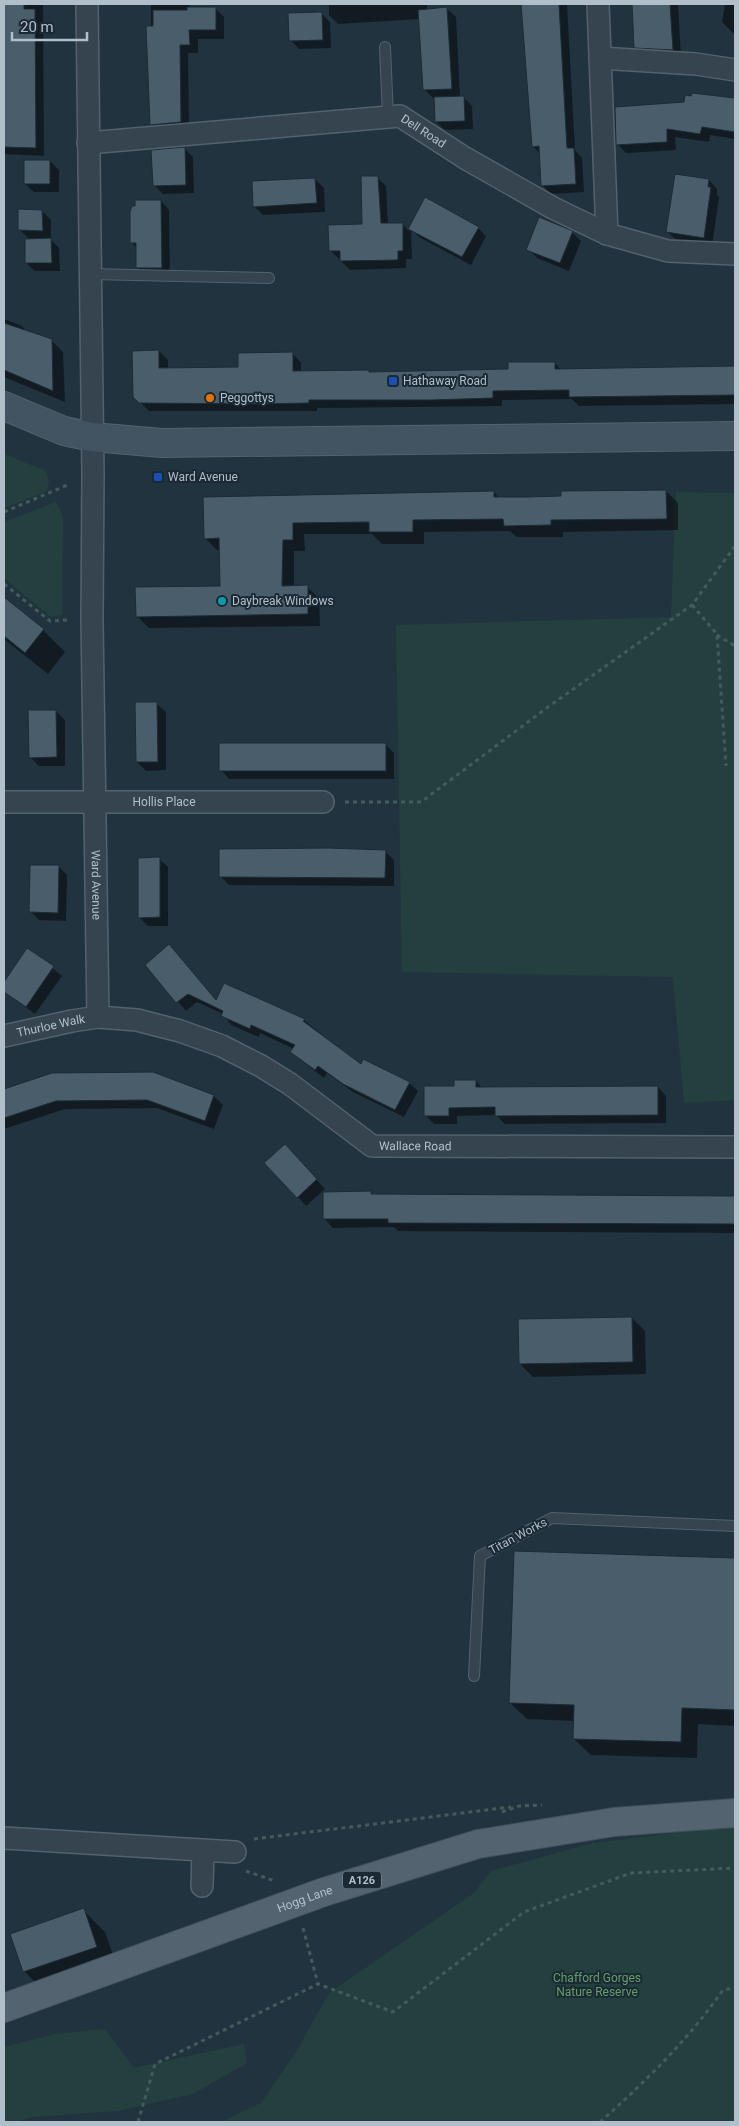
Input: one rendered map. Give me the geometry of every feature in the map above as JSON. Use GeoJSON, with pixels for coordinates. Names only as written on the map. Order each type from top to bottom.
{"type":"FeatureCollection","features":[{"type":"Feature","properties":{"kind":"main road","name":"Hogg Lane"},"geometry":{"type":"LineString","coordinates":[[4,2008],[324,1892],[478,1844],[614,1822],[735,1814]]}},
{"type":"Feature","properties":{"kind":"street","name":"Ward Avenue"},"geometry":{"type":"LineString","coordinates":[[87,4],[93,474],[92,620],[98,1018]]}},
{"type":"Feature","properties":{"kind":"street"},"geometry":{"type":"LineString","coordinates":[[598,4],[607,234]]}},
{"type":"Feature","properties":{"kind":"street"},"geometry":{"type":"LineString","coordinates":[[600,58],[696,64],[735,70]]}},
{"type":"Feature","properties":{"kind":"street","name":"Dell Road"},"geometry":{"type":"LineString","coordinates":[[88,143],[400,116],[473,163],[553,208],[607,234],[668,251],[735,254]]}},
{"type":"Feature","properties":{"kind":"street"},"geometry":{"type":"LineString","coordinates":[[4,406],[64,431],[92,437],[162,443],[735,436]]}},
{"type":"Feature","properties":{"kind":"street","name":"Hollis Place"},"geometry":{"type":"LineString","coordinates":[[4,802],[324,802]]}},
{"type":"Feature","properties":{"kind":"street","name":"Thurloe Walk"},"geometry":{"type":"LineString","coordinates":[[4,1036],[72,1021],[98,1018]]}},
{"type":"Feature","properties":{"kind":"street","name":"Wallace Road"},"geometry":{"type":"LineString","coordinates":[[98,1018],[137,1020],[158,1024],[202,1037],[235,1052],[290,1084],[372,1146],[735,1147]]}},
{"type":"Feature","properties":{"kind":"street"},"geometry":{"type":"LineString","coordinates":[[4,1838],[235,1852]]}},
{"type":"Feature","properties":{"kind":"street"},"geometry":{"type":"LineString","coordinates":[[202,1851],[202,1886]]}},
{"type":"Feature","properties":{"kind":"lane"},"geometry":{"type":"LineString","coordinates":[[385,47],[388,117]]}},
{"type":"Feature","properties":{"kind":"lane"},"geometry":{"type":"LineString","coordinates":[[90,274],[269,278]]}},
{"type":"Feature","properties":{"kind":"lane","name":"Titan Works"},"geometry":{"type":"LineString","coordinates":[[474,1676],[480,1556],[552,1518],[735,1526]]}},
{"type":"Feature","properties":{"kind":"path"},"geometry":{"type":"LineString","coordinates":[[4,512],[93,474]]}},
{"type":"Feature","properties":{"kind":"path"},"geometry":{"type":"LineString","coordinates":[[324,802],[421,802],[548,707],[692,605],[735,546]]}},
{"type":"Feature","properties":{"kind":"path"},"geometry":{"type":"LineString","coordinates":[[4,584],[50,621],[92,620]]}},
{"type":"Feature","properties":{"kind":"path"},"geometry":{"type":"LineString","coordinates":[[692,605],[717,634],[735,646]]}},
{"type":"Feature","properties":{"kind":"path"},"geometry":{"type":"LineString","coordinates":[[717,634],[726,766]]}},
{"type":"Feature","properties":{"kind":"path"},"geometry":{"type":"LineString","coordinates":[[277,1882],[234,1867],[236,1842],[519,1806]]}},
{"type":"Feature","properties":{"kind":"path"},"geometry":{"type":"LineString","coordinates":[[138,2122],[155,2064],[318,1984],[392,2012],[524,1912],[631,1873],[735,1868]]}},
{"type":"Feature","properties":{"kind":"path"},"geometry":{"type":"LineString","coordinates":[[301,1919],[318,1984]]}},
{"type":"Feature","properties":{"kind":"path"},"geometry":{"type":"LineString","coordinates":[[600,2122],[638,2088],[699,2023],[723,1990],[735,1988]]}},
{"type":"Feature","properties":{"kind":"green space"},"geometry":{"type":"Polygon","coordinates":[[[4,454],[46,471],[49,480],[47,491],[4,508],[4,454]]]}},
{"type":"Feature","properties":{"kind":"green space"},"geometry":{"type":"Polygon","coordinates":[[[676,492],[735,493],[735,1100],[684,1103],[673,977],[402,972],[396,625],[671,617],[676,492]]]}},
{"type":"Feature","properties":{"kind":"green space"},"geometry":{"type":"Polygon","coordinates":[[[56,502],[63,516],[62,615],[51,617],[4,578],[4,522],[56,502]]]}},
{"type":"Feature","properties":{"kind":"green space","name":"Chafford Gorges Nature Reserve"},"geometry":{"type":"Polygon","coordinates":[[[720,1827],[735,1828],[735,2122],[221,2122],[261,2103],[296,2052],[329,1993],[474,1893],[491,1871],[593,1843],[720,1827]]]}},
{"type":"Feature","properties":{"kind":"green space"},"geometry":{"type":"Polygon","coordinates":[[[105,2029],[134,2068],[244,2044],[247,2063],[193,2094],[117,2111],[33,2117],[16,2122],[4,2122],[4,2047],[56,2034],[105,2029]]]}},
{"type":"Feature","properties":{"kind":"building"},"geometry":{"type":"Polygon","coordinates":[[[4,4],[24,4],[24,9],[35,9],[36,148],[4,147],[4,4]]]}},
{"type":"Feature","properties":{"kind":"building"},"geometry":{"type":"Polygon","coordinates":[[[521,4],[559,4],[567,148],[574,148],[576,184],[541,186],[539,146],[532,147],[521,4]]]}},
{"type":"Feature","properties":{"kind":"building"},"geometry":{"type":"Polygon","coordinates":[[[632,4],[670,4],[673,50],[634,48],[632,4]]]}},
{"type":"Feature","properties":{"kind":"building"},"geometry":{"type":"Polygon","coordinates":[[[187,7],[216,7],[216,30],[189,30],[190,45],[180,45],[181,122],[150,125],[146,26],[153,26],[153,10],[187,10],[187,7]]]}},
{"type":"Feature","properties":{"kind":"building"},"geometry":{"type":"Polygon","coordinates":[[[447,7],[452,89],[423,90],[418,10],[447,7]]]}},
{"type":"Feature","properties":{"kind":"building"},"geometry":{"type":"Polygon","coordinates":[[[322,12],[323,40],[289,41],[288,13],[322,12]]]}},
{"type":"Feature","properties":{"kind":"building"},"geometry":{"type":"Polygon","coordinates":[[[692,93],[735,98],[735,132],[702,127],[700,134],[667,129],[667,142],[616,145],[615,107],[684,102],[685,95],[691,96],[692,93]]]}},
{"type":"Feature","properties":{"kind":"building"},"geometry":{"type":"Polygon","coordinates":[[[464,96],[465,121],[435,122],[434,97],[464,96]]]}},
{"type":"Feature","properties":{"kind":"building"},"geometry":{"type":"Polygon","coordinates":[[[185,147],[186,185],[153,186],[151,150],[185,147]]]}},
{"type":"Feature","properties":{"kind":"building"},"geometry":{"type":"Polygon","coordinates":[[[24,160],[50,160],[50,184],[24,184],[24,160]]]}},
{"type":"Feature","properties":{"kind":"building"},"geometry":{"type":"Polygon","coordinates":[[[675,174],[709,179],[708,187],[711,187],[704,238],[666,232],[675,174]]]}},
{"type":"Feature","properties":{"kind":"building"},"geometry":{"type":"Polygon","coordinates":[[[361,176],[378,176],[381,223],[403,223],[403,251],[398,251],[398,260],[340,261],[340,251],[329,251],[328,225],[362,224],[361,176]]]}},
{"type":"Feature","properties":{"kind":"building"},"geometry":{"type":"Polygon","coordinates":[[[315,178],[317,203],[253,207],[252,181],[315,178]]]}},
{"type":"Feature","properties":{"kind":"building"},"geometry":{"type":"Polygon","coordinates":[[[425,197],[479,227],[462,257],[408,229],[425,197]]]}},
{"type":"Feature","properties":{"kind":"building"},"geometry":{"type":"Polygon","coordinates":[[[135,200],[161,200],[162,268],[136,268],[136,243],[130,243],[130,212],[132,206],[135,206],[135,200]]]}},
{"type":"Feature","properties":{"kind":"building"},"geometry":{"type":"Polygon","coordinates":[[[18,209],[42,210],[43,231],[18,230],[18,209]]]}},
{"type":"Feature","properties":{"kind":"building"},"geometry":{"type":"Polygon","coordinates":[[[539,217],[573,231],[560,263],[526,250],[539,217]]]}},
{"type":"Feature","properties":{"kind":"building"},"geometry":{"type":"Polygon","coordinates":[[[51,238],[52,263],[25,263],[25,239],[51,238]]]}},
{"type":"Feature","properties":{"kind":"building"},"geometry":{"type":"Polygon","coordinates":[[[4,323],[52,339],[53,391],[4,370],[4,323]]]}},
{"type":"Feature","properties":{"kind":"building"},"geometry":{"type":"Polygon","coordinates":[[[159,350],[159,368],[238,367],[238,353],[293,352],[293,371],[369,370],[369,372],[508,369],[508,362],[555,362],[555,369],[735,366],[735,395],[569,397],[569,390],[493,391],[493,398],[309,400],[309,403],[259,404],[139,403],[133,397],[132,351],[159,350]]]}},
{"type":"Feature","properties":{"kind":"building"},"geometry":{"type":"Polygon","coordinates":[[[666,490],[667,519],[551,520],[551,525],[504,526],[503,519],[413,520],[413,532],[369,532],[369,522],[293,523],[293,540],[283,540],[282,586],[308,585],[308,614],[136,617],[135,587],[220,586],[219,538],[204,539],[203,497],[494,491],[494,497],[527,497],[561,496],[561,491],[666,490]]]}},
{"type":"Feature","properties":{"kind":"building"},"geometry":{"type":"Polygon","coordinates":[[[4,597],[44,629],[25,653],[4,636],[4,597]]]}},
{"type":"Feature","properties":{"kind":"building"},"geometry":{"type":"Polygon","coordinates":[[[135,702],[157,702],[158,762],[136,762],[135,702]]]}},
{"type":"Feature","properties":{"kind":"building"},"geometry":{"type":"Polygon","coordinates":[[[28,710],[56,710],[57,757],[29,758],[28,710]]]}},
{"type":"Feature","properties":{"kind":"building"},"geometry":{"type":"Polygon","coordinates":[[[219,743],[386,743],[386,771],[219,771],[219,743]]]}},
{"type":"Feature","properties":{"kind":"building"},"geometry":{"type":"Polygon","coordinates":[[[328,848],[386,850],[385,878],[219,877],[219,849],[328,848]]]}},
{"type":"Feature","properties":{"kind":"building"},"geometry":{"type":"Polygon","coordinates":[[[160,857],[160,917],[138,918],[138,858],[160,857]]]}},
{"type":"Feature","properties":{"kind":"building"},"geometry":{"type":"Polygon","coordinates":[[[30,865],[59,865],[58,913],[29,912],[30,865]]]}},
{"type":"Feature","properties":{"kind":"building"},"geometry":{"type":"Polygon","coordinates":[[[169,944],[216,1000],[224,983],[305,1019],[303,1021],[361,1064],[363,1059],[410,1082],[395,1110],[343,1084],[318,1066],[315,1070],[290,1052],[295,1045],[251,1025],[250,1029],[221,1016],[223,1011],[188,994],[176,1003],[145,965],[169,944]]]}},
{"type":"Feature","properties":{"kind":"building"},"geometry":{"type":"Polygon","coordinates":[[[27,948],[54,966],[26,1007],[4,992],[4,982],[27,948]]]}},
{"type":"Feature","properties":{"kind":"building"},"geometry":{"type":"Polygon","coordinates":[[[153,1072],[214,1095],[205,1121],[147,1100],[56,1101],[4,1118],[4,1089],[52,1073],[153,1072]]]}},
{"type":"Feature","properties":{"kind":"building"},"geometry":{"type":"Polygon","coordinates":[[[454,1080],[476,1080],[476,1087],[658,1086],[658,1115],[495,1116],[495,1107],[449,1108],[449,1116],[424,1116],[424,1086],[454,1086],[454,1080]]]}},
{"type":"Feature","properties":{"kind":"building"},"geometry":{"type":"Polygon","coordinates":[[[285,1144],[317,1179],[297,1198],[264,1163],[285,1144]]]}},
{"type":"Feature","properties":{"kind":"building"},"geometry":{"type":"Polygon","coordinates":[[[371,1191],[371,1194],[735,1196],[735,1224],[388,1223],[388,1219],[323,1219],[323,1192],[371,1191]]]}},
{"type":"Feature","properties":{"kind":"building"},"geometry":{"type":"Polygon","coordinates":[[[632,1317],[633,1362],[519,1364],[518,1319],[632,1317]]]}},
{"type":"Feature","properties":{"kind":"building"},"geometry":{"type":"Polygon","coordinates":[[[514,1551],[735,1558],[735,1710],[682,1708],[681,1742],[573,1739],[574,1705],[509,1703],[514,1551]]]}},
{"type":"Feature","properties":{"kind":"building"},"geometry":{"type":"Polygon","coordinates":[[[84,1908],[97,1947],[23,1972],[10,1934],[84,1908]]]}},
{"type":"Feature","properties":{"kind":"place","name":"Hathaway Road"},"geometry":{"type":"Point","coordinates":[393,381]}},
{"type":"Feature","properties":{"kind":"place","name":"Peggottys"},"geometry":{"type":"Point","coordinates":[210,398]}},
{"type":"Feature","properties":{"kind":"place","name":"Ward Avenue"},"geometry":{"type":"Point","coordinates":[158,477]}},
{"type":"Feature","properties":{"kind":"place","name":"Daybreak Windows"},"geometry":{"type":"Point","coordinates":[222,601]}}]}
